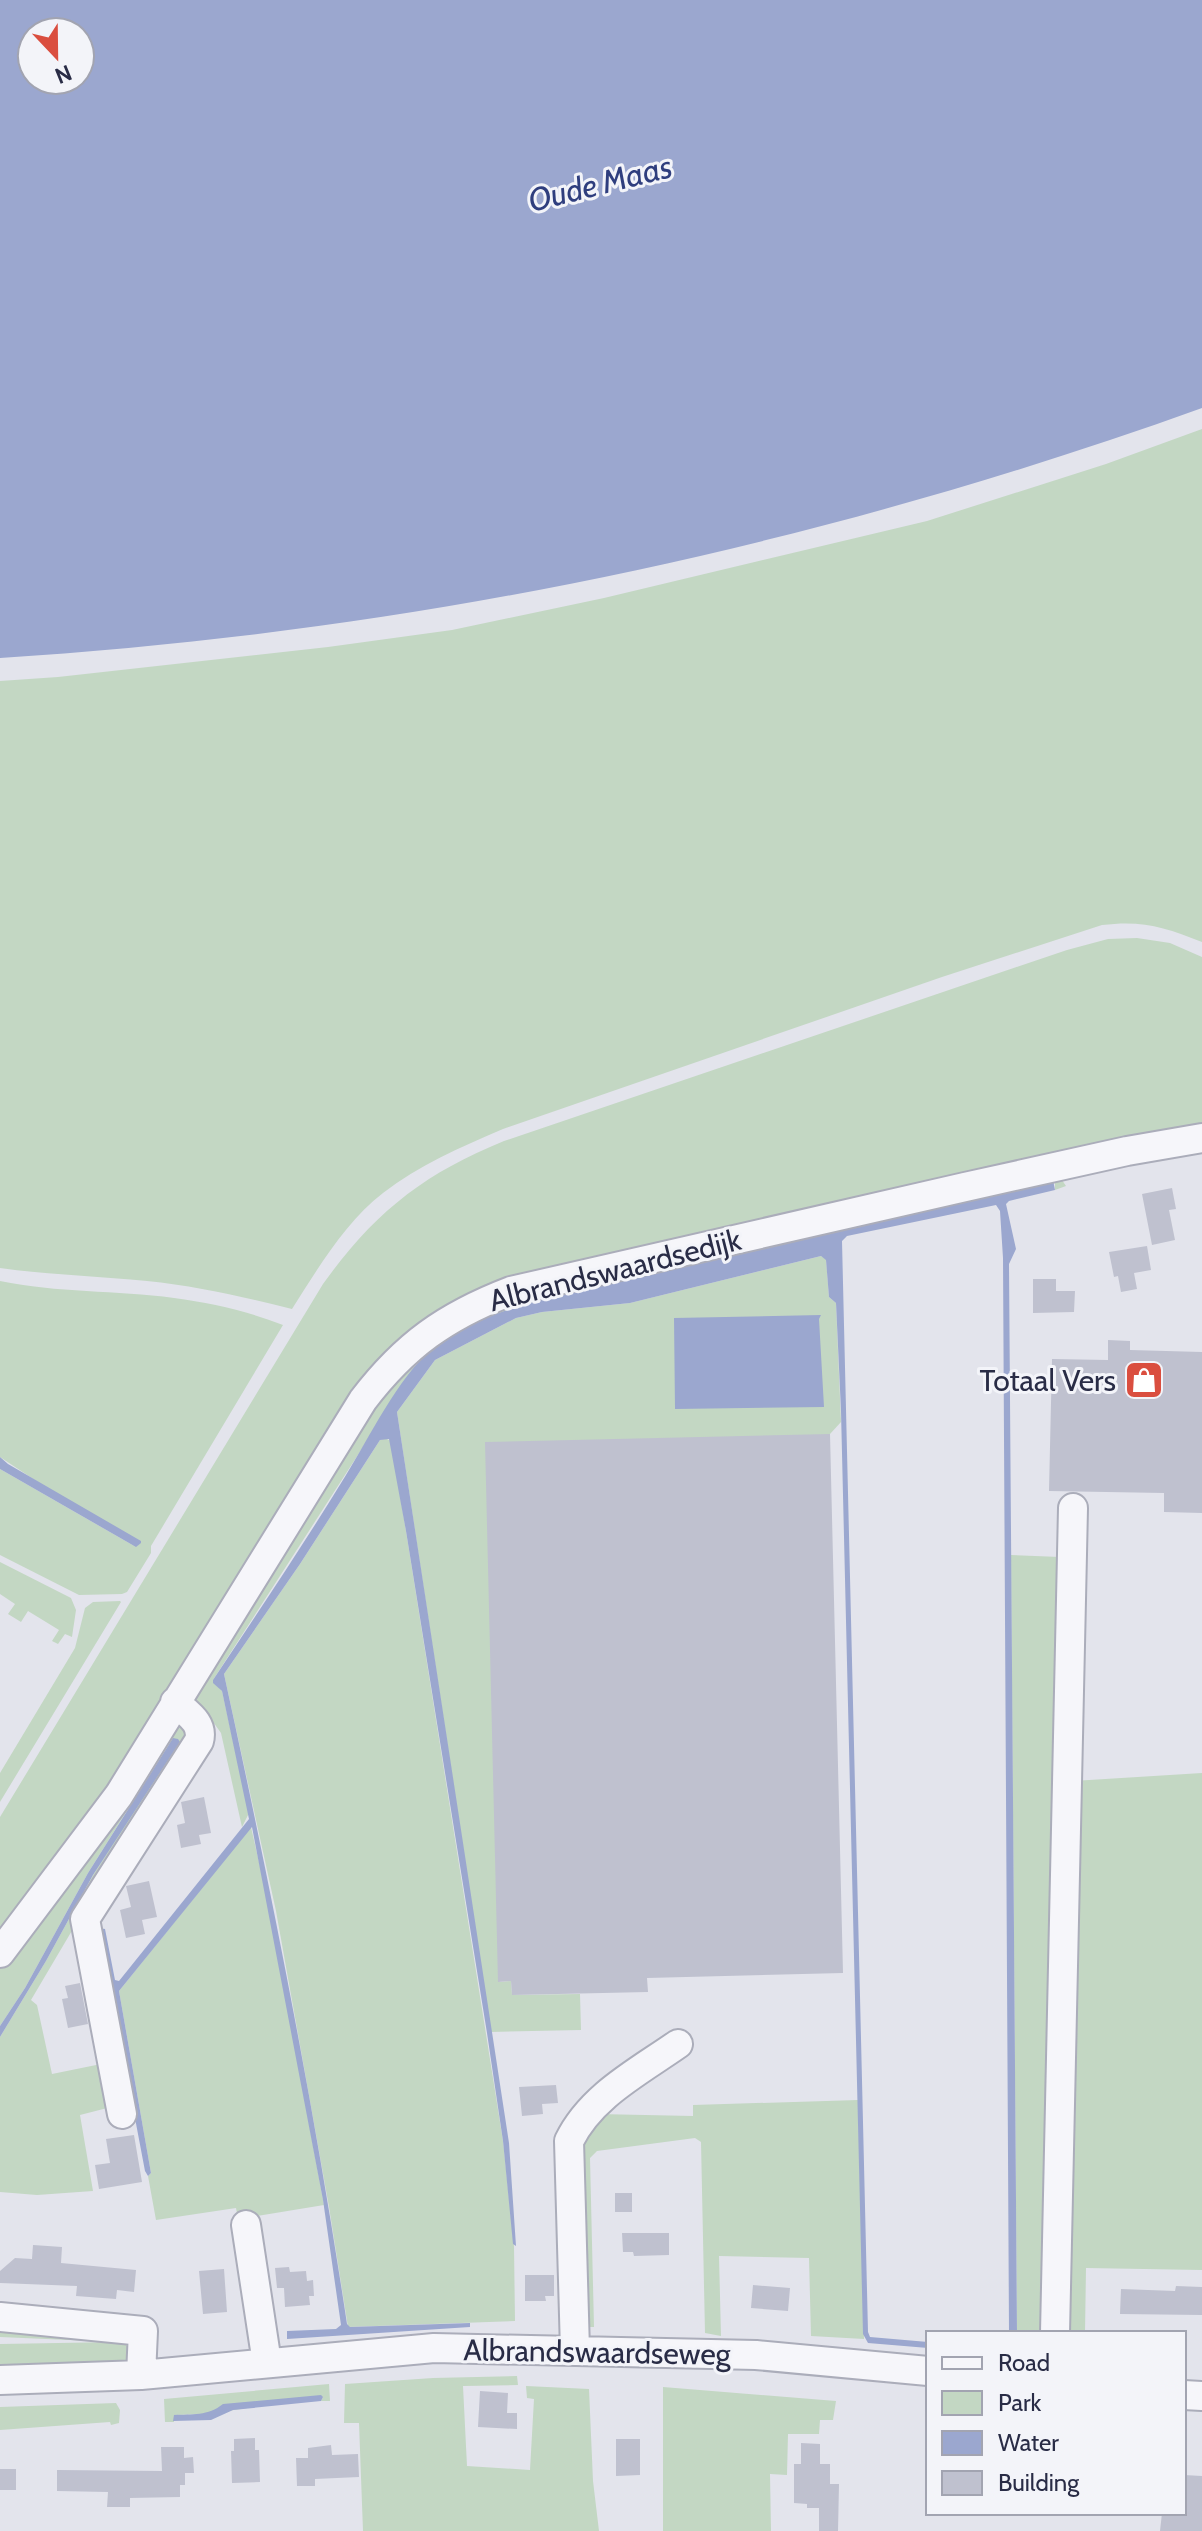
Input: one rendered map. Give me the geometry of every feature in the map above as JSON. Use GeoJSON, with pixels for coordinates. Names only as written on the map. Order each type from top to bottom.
{"type":"FeatureCollection","features":[{"type":"Feature","properties":{"kind":"street","name":"Albrandswaardsedijk"},"geometry":{"type":"LineString","coordinates":[[0,1953],[119,1795],[363,1400],[425,1334],[462,1312],[511,1291],[995,1180],[1202,1138]]}},
{"type":"Feature","properties":{"kind":"street"},"geometry":{"type":"LineString","coordinates":[[1055,2331],[1073,1508]]}},
{"type":"Feature","properties":{"kind":"street"},"geometry":{"type":"LineString","coordinates":[[122,2114],[85,1919],[199,1741],[198,1723],[175,1702]]}},
{"type":"Feature","properties":{"kind":"street"},"geometry":{"type":"LineString","coordinates":[[575,2350],[569,2141],[577,2123],[592,2105],[678,2044]]}},
{"type":"Feature","properties":{"kind":"street"},"geometry":{"type":"LineString","coordinates":[[246,2225],[267,2363]]}},
{"type":"Feature","properties":{"kind":"street"},"geometry":{"type":"LineString","coordinates":[[0,2317],[143,2331],[141,2375]]}},
{"type":"Feature","properties":{"kind":"street","name":"Albrandswaardseweg"},"geometry":{"type":"LineString","coordinates":[[0,2380],[141,2375],[434,2348],[756,2355],[926,2371]]}},
{"type":"Feature","properties":{"kind":"green space"},"geometry":{"type":"Polygon","coordinates":[[[1202,429],[1202,942],[1153,926],[1129,923],[1102,925],[503,1129],[426,1165],[383,1193],[356,1218],[333,1247],[292,1309],[166,1283],[0,1268],[0,681],[328,647],[452,630],[604,598],[927,521],[1106,464],[1202,429]]]}},
{"type":"Feature","properties":{"kind":"green space"},"geometry":{"type":"Polygon","coordinates":[[[1137,938],[1170,943],[1202,957],[1202,1129],[422,1328],[129,1764],[0,1942],[0,1817],[323,1284],[381,1216],[449,1167],[504,1141],[1067,950],[1108,939],[1137,938]]]}},
{"type":"Feature","properties":{"kind":"green space"},"geometry":{"type":"Polygon","coordinates":[[[1060,1177],[1066,1186],[1055,1190],[1055,1183],[542,1298],[467,1327],[419,1360],[213,1680],[222,1691],[249,1813],[242,1827],[221,1733],[211,1719],[195,1707],[195,1688],[399,1369],[484,1311],[1060,1177]]]}},
{"type":"Feature","properties":{"kind":"green space"},"geometry":{"type":"Polygon","coordinates":[[[821,1256],[826,1259],[829,1297],[836,1303],[841,1422],[830,1434],[499,1982],[511,1981],[512,1995],[580,1994],[581,2030],[491,2032],[397,1412],[435,1360],[516,1318],[542,1312],[630,1303],[821,1256]]]}},
{"type":"Feature","properties":{"kind":"green space"},"geometry":{"type":"Polygon","coordinates":[[[0,1281],[43,1288],[188,1300],[283,1325],[151,1546],[151,1553],[127,1592],[122,1594],[79,1595],[0,1555],[0,1469],[136,1547],[0,1457],[0,1281]]]}},
{"type":"Feature","properties":{"kind":"green space"},"geometry":{"type":"Polygon","coordinates":[[[385,1438],[391,1441],[503,2141],[514,2246],[515,2321],[348,2327],[276,1911],[224,1674],[380,1440],[385,1438]]]}},
{"type":"Feature","properties":{"kind":"green space"},"geometry":{"type":"Polygon","coordinates":[[[1011,1555],[1060,1557],[1049,2331],[1017,2331],[1011,1555]]]}},
{"type":"Feature","properties":{"kind":"green space"},"geometry":{"type":"Polygon","coordinates":[[[0,1562],[71,1598],[76,1610],[72,1637],[65,1634],[58,1644],[52,1641],[59,1630],[28,1611],[21,1622],[8,1614],[15,1604],[0,1594],[0,1562]]]}},
{"type":"Feature","properties":{"kind":"green space"},"geometry":{"type":"Polygon","coordinates":[[[120,1601],[0,1802],[0,1773],[75,1648],[85,1608],[93,1602],[120,1601]]]}},
{"type":"Feature","properties":{"kind":"green space"},"geometry":{"type":"Polygon","coordinates":[[[176,1726],[185,1730],[187,1736],[31,2000],[37,2005],[52,2074],[106,2063],[115,2106],[80,2115],[93,2191],[37,2195],[0,2192],[0,2037],[93,1875],[179,1740],[169,1744],[88,1873],[25,1988],[0,2026],[0,1965],[176,1726]]]}},
{"type":"Feature","properties":{"kind":"green space"},"geometry":{"type":"Polygon","coordinates":[[[1202,1773],[1202,2270],[1086,2268],[1085,2331],[1060,2331],[1073,1781],[1202,1773]]]}},
{"type":"Feature","properties":{"kind":"green space"},"geometry":{"type":"Polygon","coordinates":[[[251,1827],[269,1906],[324,2205],[238,2219],[236,2208],[156,2220],[148,2176],[151,2173],[119,1991],[251,1827]]]}},
{"type":"Feature","properties":{"kind":"green space"},"geometry":{"type":"Polygon","coordinates":[[[858,2100],[864,2339],[811,2336],[809,2258],[719,2256],[721,2336],[705,2333],[701,2142],[695,2138],[597,2151],[590,2158],[594,2327],[584,2327],[573,2149],[597,2114],[693,2116],[693,2105],[858,2100]]]}},
{"type":"Feature","properties":{"kind":"green space"},"geometry":{"type":"Polygon","coordinates":[[[0,2322],[132,2341],[127,2364],[0,2371],[0,2344],[116,2342],[0,2337],[0,2322]]]}},
{"type":"Feature","properties":{"kind":"green space"},"geometry":{"type":"Polygon","coordinates":[[[517,2376],[518,2385],[463,2386],[467,2466],[530,2470],[534,2399],[527,2398],[526,2386],[589,2389],[593,2481],[599,2531],[363,2531],[359,2423],[344,2423],[345,2384],[517,2376]]]}},
{"type":"Feature","properties":{"kind":"green space"},"geometry":{"type":"Polygon","coordinates":[[[329,2384],[330,2401],[321,2401],[323,2397],[207,2414],[174,2415],[174,2422],[165,2422],[164,2399],[329,2384]]]}},
{"type":"Feature","properties":{"kind":"green space"},"geometry":{"type":"Polygon","coordinates":[[[663,2387],[836,2401],[833,2420],[820,2420],[819,2434],[788,2434],[787,2475],[770,2474],[771,2531],[663,2531],[663,2387]]]}},
{"type":"Feature","properties":{"kind":"green space"},"geometry":{"type":"Polygon","coordinates":[[[116,2403],[120,2410],[119,2423],[111,2425],[110,2422],[0,2430],[0,2407],[116,2403]]]}},
{"type":"Feature","properties":{"kind":"water","name":"Oude Maas"},"geometry":{"type":"Polygon","coordinates":[[[0,0],[1202,0],[1202,408],[1056,458],[908,502],[759,542],[610,576],[307,628],[154,646],[0,658],[0,0]]]}},
{"type":"Feature","properties":{"kind":"water"},"geometry":{"type":"Polygon","coordinates":[[[1053,1180],[1055,1190],[1006,1204],[1016,1249],[1009,1264],[1017,2331],[1009,2331],[1003,1258],[1000,1211],[996,1205],[847,1236],[842,1241],[868,2332],[870,2337],[926,2342],[926,2348],[868,2343],[863,2334],[841,1411],[836,1303],[829,1297],[826,1260],[821,1256],[630,1303],[542,1312],[516,1318],[435,1360],[397,1412],[509,2143],[516,2246],[513,2244],[503,2141],[487,2033],[389,1439],[380,1440],[224,1674],[291,1998],[347,2324],[350,2327],[470,2323],[470,2327],[287,2339],[287,2331],[336,2329],[341,2325],[323,2200],[252,1827],[119,1991],[151,2173],[148,2176],[145,2171],[99,1928],[105,1929],[115,1980],[119,1981],[249,1819],[222,1691],[213,1680],[314,1527],[396,1391],[420,1361],[444,1340],[484,1319],[542,1298],[1053,1180]]]}},
{"type":"Feature","properties":{"kind":"water"},"geometry":{"type":"Polygon","coordinates":[[[821,1315],[824,1407],[675,1409],[674,1318],[821,1315]]]}},
{"type":"Feature","properties":{"kind":"water"},"geometry":{"type":"Polygon","coordinates":[[[0,1457],[141,1543],[136,1547],[0,1469],[0,1457]]]}},
{"type":"Feature","properties":{"kind":"water"},"geometry":{"type":"Polygon","coordinates":[[[173,1738],[180,1742],[93,1875],[0,2037],[0,2026],[25,1988],[88,1873],[173,1738]]]}},
{"type":"Feature","properties":{"kind":"water"},"geometry":{"type":"Polygon","coordinates":[[[321,2395],[321,2401],[233,2410],[211,2420],[173,2421],[174,2415],[206,2412],[223,2404],[321,2395]]]}},
{"type":"Feature","properties":{"kind":"building"},"geometry":{"type":"Polygon","coordinates":[[[1172,1188],[1176,1209],[1169,1210],[1175,1240],[1152,1245],[1142,1194],[1172,1188]]]}},
{"type":"Feature","properties":{"kind":"building"},"geometry":{"type":"Polygon","coordinates":[[[1147,1246],[1151,1270],[1134,1273],[1137,1289],[1121,1292],[1109,1252],[1147,1246]]]}},
{"type":"Feature","properties":{"kind":"building"},"geometry":{"type":"Polygon","coordinates":[[[1033,1279],[1056,1279],[1056,1291],[1075,1291],[1074,1312],[1033,1313],[1033,1279]]]}},
{"type":"Feature","properties":{"kind":"building"},"geometry":{"type":"Polygon","coordinates":[[[1108,1340],[1130,1341],[1130,1350],[1202,1352],[1202,1513],[1164,1512],[1164,1493],[1049,1491],[1052,1359],[1108,1360],[1108,1340]]]}},
{"type":"Feature","properties":{"kind":"building"},"geometry":{"type":"Polygon","coordinates":[[[830,1434],[843,1973],[647,1978],[648,1992],[512,1995],[511,1981],[498,1982],[485,1442],[830,1434]]]}},
{"type":"Feature","properties":{"kind":"building"},"geometry":{"type":"Polygon","coordinates":[[[204,1797],[211,1833],[199,1835],[201,1844],[181,1848],[177,1825],[185,1823],[181,1802],[204,1797]]]}},
{"type":"Feature","properties":{"kind":"building"},"geometry":{"type":"Polygon","coordinates":[[[149,1881],[157,1917],[142,1920],[145,1934],[126,1938],[120,1910],[131,1907],[126,1886],[149,1881]]]}},
{"type":"Feature","properties":{"kind":"building"},"geometry":{"type":"Polygon","coordinates":[[[80,1983],[88,2024],[68,2028],[62,1999],[68,1998],[65,1986],[80,1983]]]}},
{"type":"Feature","properties":{"kind":"building"},"geometry":{"type":"Polygon","coordinates":[[[556,2085],[558,2103],[542,2104],[543,2114],[522,2116],[519,2087],[556,2085]]]}},
{"type":"Feature","properties":{"kind":"building"},"geometry":{"type":"Polygon","coordinates":[[[134,2135],[142,2182],[99,2189],[95,2165],[110,2163],[106,2139],[134,2135]]]}},
{"type":"Feature","properties":{"kind":"building"},"geometry":{"type":"Polygon","coordinates":[[[615,2193],[632,2193],[632,2212],[615,2212],[615,2193]]]}},
{"type":"Feature","properties":{"kind":"building"},"geometry":{"type":"Polygon","coordinates":[[[622,2233],[669,2233],[669,2255],[634,2256],[633,2252],[623,2252],[622,2233]]]}},
{"type":"Feature","properties":{"kind":"building"},"geometry":{"type":"Polygon","coordinates":[[[33,2245],[62,2247],[61,2263],[136,2270],[134,2292],[117,2290],[116,2299],[76,2296],[77,2286],[0,2283],[0,2271],[15,2258],[32,2259],[33,2245]]]}},
{"type":"Feature","properties":{"kind":"building"},"geometry":{"type":"Polygon","coordinates":[[[289,2267],[290,2272],[306,2271],[307,2281],[313,2280],[314,2296],[309,2296],[310,2305],[285,2307],[284,2288],[277,2288],[275,2268],[289,2267]]]}},
{"type":"Feature","properties":{"kind":"building"},"geometry":{"type":"Polygon","coordinates":[[[224,2269],[227,2312],[203,2314],[199,2271],[224,2269]]]}},
{"type":"Feature","properties":{"kind":"building"},"geometry":{"type":"Polygon","coordinates":[[[525,2275],[554,2275],[554,2296],[545,2296],[546,2301],[525,2301],[525,2275]]]}},
{"type":"Feature","properties":{"kind":"building"},"geometry":{"type":"Polygon","coordinates":[[[753,2285],[790,2288],[788,2311],[751,2308],[753,2285]]]}},
{"type":"Feature","properties":{"kind":"building"},"geometry":{"type":"Polygon","coordinates":[[[1176,2286],[1202,2287],[1202,2315],[1120,2314],[1121,2289],[1175,2291],[1176,2286]]]}},
{"type":"Feature","properties":{"kind":"building"},"geometry":{"type":"Polygon","coordinates":[[[480,2391],[508,2393],[507,2413],[517,2413],[517,2429],[478,2427],[480,2391]]]}},
{"type":"Feature","properties":{"kind":"building"},"geometry":{"type":"Polygon","coordinates":[[[255,2438],[255,2450],[259,2450],[260,2482],[232,2483],[231,2451],[234,2451],[234,2439],[255,2438]]]}},
{"type":"Feature","properties":{"kind":"building"},"geometry":{"type":"Polygon","coordinates":[[[616,2439],[640,2439],[640,2475],[616,2476],[616,2439]]]}},
{"type":"Feature","properties":{"kind":"building"},"geometry":{"type":"Polygon","coordinates":[[[801,2443],[820,2444],[820,2464],[830,2464],[830,2484],[839,2484],[838,2531],[819,2531],[819,2508],[794,2503],[794,2464],[801,2464],[801,2443]]]}},
{"type":"Feature","properties":{"kind":"building"},"geometry":{"type":"Polygon","coordinates":[[[331,2445],[332,2455],[358,2454],[359,2477],[315,2479],[315,2486],[297,2486],[296,2458],[308,2458],[308,2448],[331,2445]]]}},
{"type":"Feature","properties":{"kind":"building"},"geometry":{"type":"Polygon","coordinates":[[[161,2447],[184,2447],[184,2458],[193,2457],[194,2473],[185,2473],[185,2485],[180,2485],[180,2497],[130,2498],[130,2507],[107,2507],[108,2492],[57,2491],[57,2470],[162,2471],[161,2447]]]}},
{"type":"Feature","properties":{"kind":"building"},"geometry":{"type":"Polygon","coordinates":[[[0,2469],[16,2469],[16,2490],[0,2490],[0,2469]]]}},
{"type":"Feature","properties":{"kind":"building"},"geometry":{"type":"Polygon","coordinates":[[[1186,2475],[1202,2476],[1202,2531],[1160,2531],[1162,2515],[1186,2515],[1186,2475]]]}},
{"type":"Feature","properties":{"kind":"place","name":"Totaal Vers"},"geometry":{"type":"Point","coordinates":[1144,1380]}}]}
